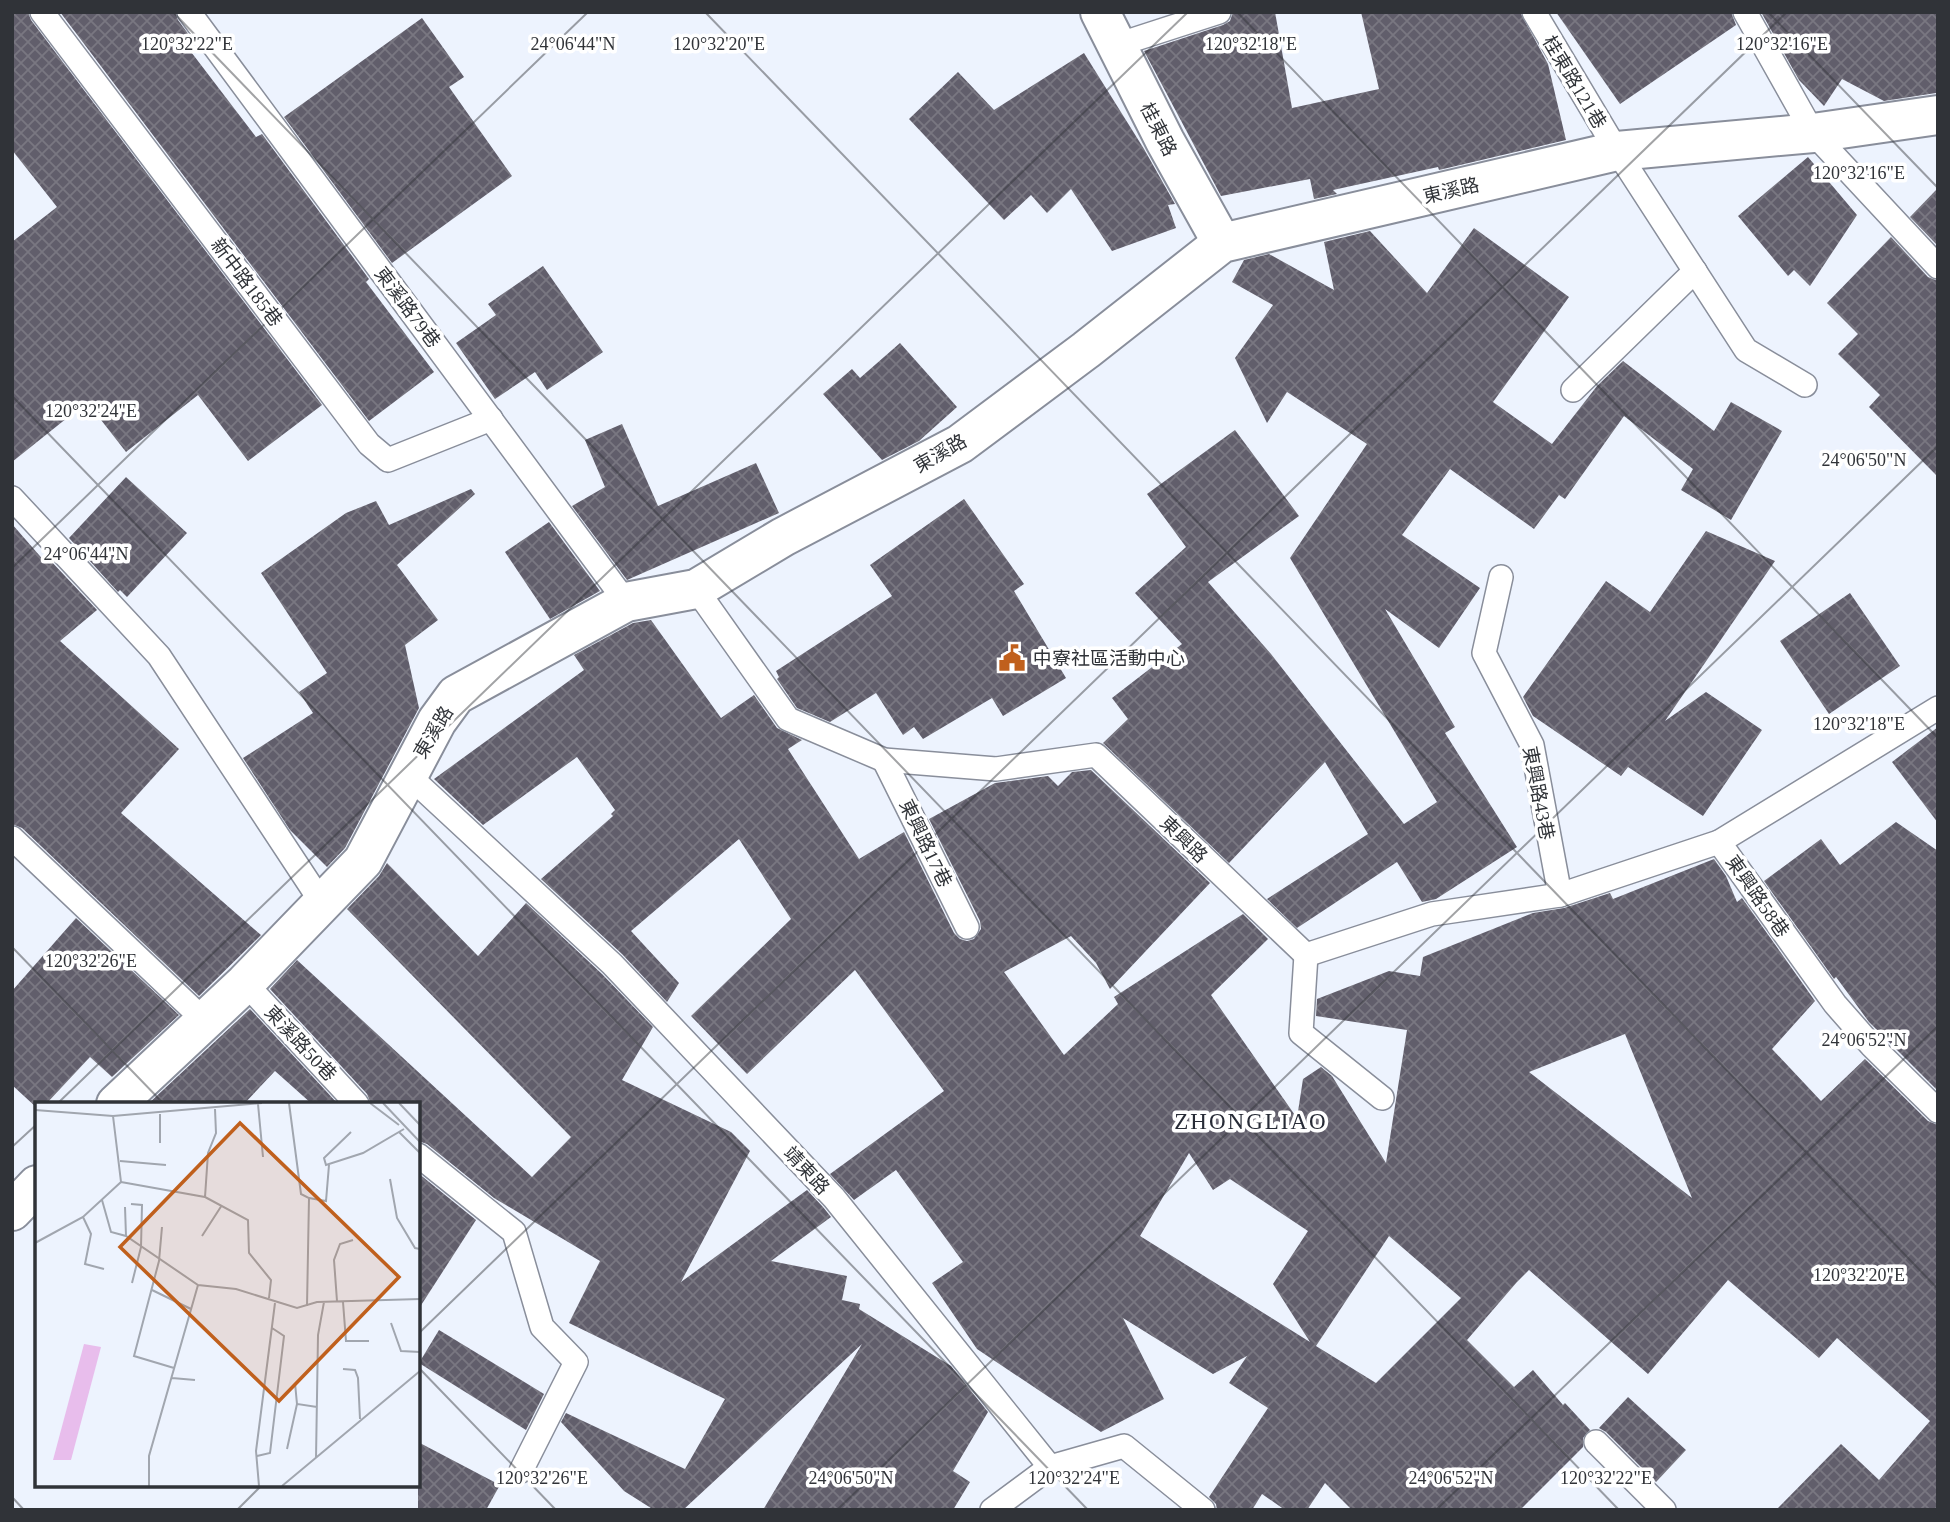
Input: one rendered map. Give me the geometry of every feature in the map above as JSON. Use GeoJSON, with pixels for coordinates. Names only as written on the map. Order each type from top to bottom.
{"type":"FeatureCollection","features":[{"type":"Feature","properties":{"kind":"street","name":"桂東路"},"geometry":{"type":"LineString","coordinates":[[1109,29],[1171,151],[1222,243]]}},
{"type":"Feature","properties":{"kind":"street","name":"東溪路"},"geometry":{"type":"LineString","coordinates":[[119,1102],[245,983],[363,861],[437,721],[456,695],[626,602],[696,589],[783,537],[960,444],[1086,350],[1222,243],[1617,151],[1813,132],[1938,115]]}},
{"type":"Feature","properties":{"kind":"street"},"geometry":{"type":"LineString","coordinates":[[12,1211],[35,1187]]}},
{"type":"Feature","properties":{"kind":"lane","name":"新中路185巷"},"geometry":{"type":"LineString","coordinates":[[42,12],[369,444],[388,460],[491,419]]}},
{"type":"Feature","properties":{"kind":"lane","name":"東溪路79巷"},"geometry":{"type":"LineString","coordinates":[[189,12],[626,602]]}},
{"type":"Feature","properties":{"kind":"lane"},"geometry":{"type":"LineString","coordinates":[[1109,29],[1219,12]]}},
{"type":"Feature","properties":{"kind":"lane","name":"桂東路121巷"},"geometry":{"type":"LineString","coordinates":[[1534,12],[1617,151],[1745,349],[1805,385]]}},
{"type":"Feature","properties":{"kind":"lane"},"geometry":{"type":"LineString","coordinates":[[1745,12],[1813,132],[1938,267]]}},
{"type":"Feature","properties":{"kind":"lane"},"geometry":{"type":"LineString","coordinates":[[1573,390],[1695,271]]}},
{"type":"Feature","properties":{"kind":"lane"},"geometry":{"type":"LineString","coordinates":[[12,498],[159,656],[322,903]]}},
{"type":"Feature","properties":{"kind":"lane","name":"東興路43巷"},"geometry":{"type":"LineString","coordinates":[[1501,577],[1484,653],[1532,745],[1560,895]]}},
{"type":"Feature","properties":{"kind":"lane","name":"東興路"},"geometry":{"type":"LineString","coordinates":[[696,589],[788,719],[884,760],[996,769],[1096,755],[1306,955]]}},
{"type":"Feature","properties":{"kind":"lane","name":"東興路58巷"},"geometry":{"type":"LineString","coordinates":[[1938,708],[1719,842],[1835,1004],[1871,1045],[1938,1111]]}},
{"type":"Feature","properties":{"kind":"lane","name":"東興路17巷"},"geometry":{"type":"LineString","coordinates":[[884,760],[967,927]]}},
{"type":"Feature","properties":{"kind":"lane","name":"靖東路"},"geometry":{"type":"LineString","coordinates":[[408,775],[612,964],[834,1198],[1050,1467]]}},
{"type":"Feature","properties":{"kind":"lane"},"geometry":{"type":"LineString","coordinates":[[12,838],[204,1020]]}},
{"type":"Feature","properties":{"kind":"lane"},"geometry":{"type":"LineString","coordinates":[[1382,1098],[1301,1033],[1306,955],[1432,914],[1560,895],[1719,842]]}},
{"type":"Feature","properties":{"kind":"lane","name":"東溪路50巷"},"geometry":{"type":"LineString","coordinates":[[245,983],[355,1102]]}},
{"type":"Feature","properties":{"kind":"lane"},"geometry":{"type":"LineString","coordinates":[[420,1157],[514,1233],[541,1327],[576,1362],[521,1471]]}},
{"type":"Feature","properties":{"kind":"lane"},"geometry":{"type":"LineString","coordinates":[[1596,1442],[1664,1510]]}},
{"type":"Feature","properties":{"kind":"lane"},"geometry":{"type":"LineString","coordinates":[[992,1510],[1050,1467],[1124,1446],[1203,1510]]}},
{"type":"Feature","properties":{"kind":"building"},"geometry":{"type":"Polygon","coordinates":[[[12,12],[28,12],[31,20],[322,405],[248,461],[198,395],[126,452],[87,402],[12,462],[12,242],[57,207],[12,150],[12,12]]]}},
{"type":"Feature","properties":{"kind":"building"},"geometry":{"type":"Polygon","coordinates":[[[60,12],[175,12],[192,39],[185,44],[256,137],[262,134],[369,279],[366,282],[434,372],[369,421],[60,12]]]}},
{"type":"Feature","properties":{"kind":"building"},"geometry":{"type":"Polygon","coordinates":[[[1233,12],[1275,12],[1292,108],[1379,89],[1361,12],[1520,12],[1548,64],[1566,140],[1439,170],[1438,167],[1333,190],[1337,194],[1314,199],[1310,179],[1221,196],[1144,51],[1223,25],[1230,21],[1233,12]]]}},
{"type":"Feature","properties":{"kind":"building"},"geometry":{"type":"Polygon","coordinates":[[[1556,12],[1731,12],[1736,25],[1620,104],[1556,12]]]}},
{"type":"Feature","properties":{"kind":"building"},"geometry":{"type":"Polygon","coordinates":[[[1761,12],[1938,12],[1938,91],[1884,101],[1842,79],[1824,106],[1799,80],[1761,12]]]}},
{"type":"Feature","properties":{"kind":"building"},"geometry":{"type":"Polygon","coordinates":[[[422,18],[464,77],[449,87],[512,176],[392,263],[284,117],[422,18]]]}},
{"type":"Feature","properties":{"kind":"building"},"geometry":{"type":"Polygon","coordinates":[[[1084,53],[1175,204],[1168,205],[1176,228],[1112,251],[1071,189],[1047,213],[1031,195],[1004,220],[909,119],[958,72],[994,110],[1084,53]]]}},
{"type":"Feature","properties":{"kind":"building"},"geometry":{"type":"Polygon","coordinates":[[[1808,157],[1857,215],[1810,286],[1794,270],[1788,276],[1738,216],[1808,157]]]}},
{"type":"Feature","properties":{"kind":"building"},"geometry":{"type":"Polygon","coordinates":[[[1938,188],[1938,246],[1910,217],[1938,188]]]}},
{"type":"Feature","properties":{"kind":"building"},"geometry":{"type":"Polygon","coordinates":[[[1474,228],[1569,297],[1493,402],[1552,444],[1597,386],[1623,361],[1714,431],[1731,402],[1782,431],[1731,520],[1681,490],[1693,469],[1624,416],[1565,499],[1559,495],[1534,529],[1450,469],[1402,535],[1480,588],[1439,648],[1385,609],[1455,727],[1445,733],[1517,847],[1436,899],[1422,902],[1397,862],[1297,928],[1267,899],[1368,834],[1325,762],[1229,863],[1103,743],[1128,719],[1112,698],[1182,644],[1135,593],[1186,547],[1147,494],[1235,430],[1299,516],[1208,582],[1271,654],[1404,824],[1437,802],[1290,558],[1367,444],[1287,392],[1267,423],[1235,358],[1273,305],[1232,282],[1244,260],[1269,254],[1334,290],[1324,242],[1370,231],[1427,293],[1474,228]]]}},
{"type":"Feature","properties":{"kind":"building"},"geometry":{"type":"Polygon","coordinates":[[[1891,237],[1928,277],[1938,281],[1938,477],[1869,407],[1880,395],[1838,354],[1858,334],[1827,303],[1891,237]]]}},
{"type":"Feature","properties":{"kind":"building"},"geometry":{"type":"Polygon","coordinates":[[[543,266],[603,352],[547,390],[535,372],[495,399],[456,343],[496,315],[488,304],[543,266]]]}},
{"type":"Feature","properties":{"kind":"building"},"geometry":{"type":"Polygon","coordinates":[[[900,343],[957,407],[919,441],[882,460],[823,394],[852,369],[860,378],[900,343]]]}},
{"type":"Feature","properties":{"kind":"building"},"geometry":{"type":"Polygon","coordinates":[[[622,424],[658,506],[756,463],[779,513],[627,580],[572,506],[605,487],[585,440],[622,424]]]}},
{"type":"Feature","properties":{"kind":"building"},"geometry":{"type":"Polygon","coordinates":[[[126,477],[187,533],[127,597],[120,590],[118,592],[69,538],[126,477]]]}},
{"type":"Feature","properties":{"kind":"building"},"geometry":{"type":"Polygon","coordinates":[[[471,489],[475,494],[397,565],[438,620],[405,645],[419,708],[345,848],[327,867],[290,830],[243,758],[313,713],[299,692],[327,673],[261,573],[346,513],[376,501],[389,525],[471,489]]]}},
{"type":"Feature","properties":{"kind":"building"},"geometry":{"type":"Polygon","coordinates":[[[964,499],[1024,584],[1014,591],[1066,678],[1003,716],[992,698],[923,739],[914,727],[903,735],[876,693],[830,722],[797,708],[777,679],[779,677],[776,671],[892,596],[870,565],[964,499]]]}},
{"type":"Feature","properties":{"kind":"building"},"geometry":{"type":"Polygon","coordinates":[[[549,522],[600,591],[550,619],[505,552],[549,522]]]}},
{"type":"Feature","properties":{"kind":"building"},"geometry":{"type":"Polygon","coordinates":[[[12,524],[46,563],[49,559],[97,610],[60,641],[179,749],[121,813],[261,935],[199,996],[22,828],[12,824],[12,524]]]}},
{"type":"Feature","properties":{"kind":"building"},"geometry":{"type":"Polygon","coordinates":[[[1706,531],[1775,561],[1665,721],[1706,692],[1762,730],[1703,816],[1628,767],[1621,776],[1533,716],[1523,697],[1606,581],[1650,612],[1706,531]]]}},
{"type":"Feature","properties":{"kind":"building"},"geometry":{"type":"Polygon","coordinates":[[[1850,593],[1900,666],[1829,714],[1780,641],[1850,593]]]}},
{"type":"Feature","properties":{"kind":"building"},"geometry":{"type":"Polygon","coordinates":[[[651,620],[721,718],[754,695],[777,728],[802,740],[788,749],[859,859],[904,832],[954,933],[960,939],[974,939],[981,929],[980,921],[929,819],[995,783],[1048,776],[1058,786],[1072,772],[1091,770],[1210,883],[1110,989],[1096,963],[1071,936],[1004,972],[1064,1055],[1118,1004],[1114,997],[1243,914],[1268,939],[1211,995],[1297,1118],[1303,1079],[1321,1067],[1332,1076],[1386,1163],[1407,1030],[1316,1016],[1317,999],[1389,971],[1420,976],[1423,957],[1533,913],[1564,908],[1610,893],[1613,899],[1714,859],[1726,876],[1737,902],[1742,898],[1815,1001],[1772,1049],[1821,1101],[1865,1059],[1928,1121],[1938,1125],[1938,1510],[1776,1510],[1841,1444],[1879,1480],[1930,1421],[1837,1338],[1819,1358],[1728,1280],[1648,1374],[1529,1270],[1517,1282],[1467,1340],[1514,1387],[1533,1370],[1563,1405],[1565,1403],[1590,1430],[1583,1438],[1583,1447],[1520,1510],[1352,1510],[1325,1483],[1307,1510],[1285,1510],[1262,1494],[1252,1510],[1217,1510],[1216,1504],[1209,1497],[1268,1408],[1229,1383],[1247,1356],[1213,1374],[1123,1318],[1164,1399],[1101,1432],[977,1349],[932,1283],[963,1262],[896,1170],[854,1200],[830,1174],[944,1091],[855,970],[747,1074],[691,1016],[791,919],[739,839],[631,931],[679,983],[667,1002],[622,954],[541,879],[613,816],[611,814],[615,810],[577,757],[483,825],[434,779],[584,670],[574,655],[633,623],[651,620]],[[1625,1034],[1529,1072],[1692,1198],[1625,1034]],[[1189,1153],[1140,1236],[1310,1342],[1273,1284],[1308,1231],[1230,1179],[1213,1190],[1189,1153]],[[1389,1236],[1316,1346],[1376,1383],[1461,1298],[1389,1236]]]}},
{"type":"Feature","properties":{"kind":"building"},"geometry":{"type":"Polygon","coordinates":[[[1938,727],[1938,823],[1892,762],[1938,727]]]}},
{"type":"Feature","properties":{"kind":"building"},"geometry":{"type":"Polygon","coordinates":[[[1896,822],[1938,851],[1938,1091],[1869,1022],[1836,977],[1834,979],[1764,881],[1821,839],[1840,865],[1896,822]]]}},
{"type":"Feature","properties":{"kind":"building"},"geometry":{"type":"Polygon","coordinates":[[[387,863],[478,956],[526,903],[602,974],[653,1027],[622,1080],[731,1132],[750,1151],[681,1282],[807,1190],[823,1207],[831,1217],[771,1261],[847,1276],[842,1300],[860,1304],[859,1309],[951,1366],[988,1412],[953,1471],[970,1482],[953,1510],[763,1510],[862,1344],[683,1510],[654,1510],[624,1491],[561,1422],[566,1413],[685,1469],[725,1399],[569,1323],[600,1261],[494,1198],[427,1144],[420,1142],[420,1102],[370,1102],[367,1094],[270,989],[297,960],[532,1177],[571,1137],[347,909],[379,876],[387,863]]]}},
{"type":"Feature","properties":{"kind":"building"},"geometry":{"type":"Polygon","coordinates":[[[76,918],[179,1015],[112,1077],[90,1057],[48,1102],[35,1102],[35,1106],[12,1085],[12,991],[76,918]]]}},
{"type":"Feature","properties":{"kind":"building"},"geometry":{"type":"Polygon","coordinates":[[[250,1009],[336,1102],[310,1102],[275,1071],[246,1102],[150,1102],[250,1009]]]}},
{"type":"Feature","properties":{"kind":"building"},"geometry":{"type":"Polygon","coordinates":[[[420,1175],[476,1220],[420,1307],[420,1175]]]}},
{"type":"Feature","properties":{"kind":"building"},"geometry":{"type":"Polygon","coordinates":[[[439,1330],[544,1394],[526,1430],[420,1361],[439,1330]]]}},
{"type":"Feature","properties":{"kind":"building"},"geometry":{"type":"Polygon","coordinates":[[[1628,1397],[1686,1450],[1656,1482],[1599,1428],[1628,1397]]]}},
{"type":"Feature","properties":{"kind":"building"},"geometry":{"type":"Polygon","coordinates":[[[420,1443],[500,1485],[486,1510],[418,1510],[420,1443]]]}},
{"type":"Feature","properties":{"kind":"place","name":"中寮社區活動中心"},"geometry":{"type":"Point","coordinates":[1012,658]}},
{"type":"Feature","properties":{"kind":"district","name":"ZHONGLIAO"},"geometry":{"type":"Point","coordinates":[1251,1121]}}]}
